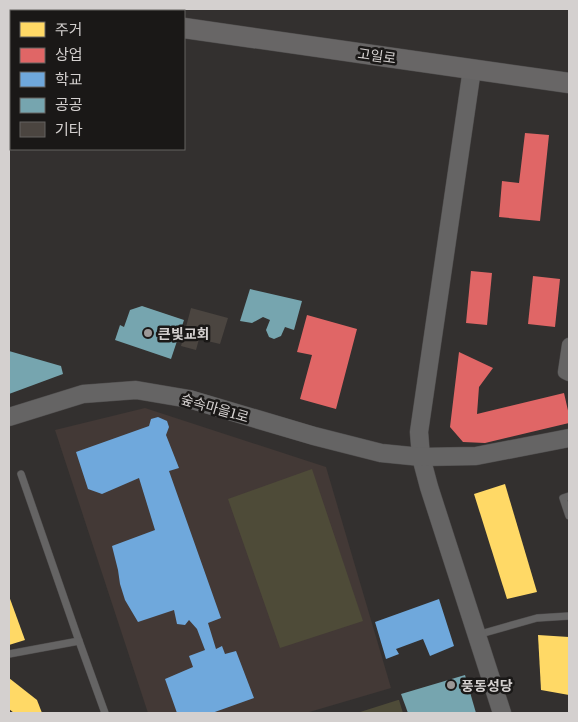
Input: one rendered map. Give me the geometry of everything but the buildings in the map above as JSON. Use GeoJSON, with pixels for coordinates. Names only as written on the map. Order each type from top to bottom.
{"type":"FeatureCollection","features":[{"type":"Feature","properties":{"kind":"main road","name":"고일로"},"geometry":{"type":"LineString","coordinates":[[185,28],[569,83]]}},
{"type":"Feature","properties":{"kind":"street"},"geometry":{"type":"LineString","coordinates":[[472,69],[419,432],[421,456],[428,487],[502,713]]}},
{"type":"Feature","properties":{"kind":"street"},"geometry":{"type":"LineString","coordinates":[[569,345],[565,372],[569,374]]}},
{"type":"Feature","properties":{"kind":"street","name":"숲속마을1로"},"geometry":{"type":"LineString","coordinates":[[9,416],[83,394],[136,390],[190,398],[314,436],[381,453],[421,456],[476,456],[569,438]]}},
{"type":"Feature","properties":{"kind":"lane"},"geometry":{"type":"LineString","coordinates":[[21,474],[78,641],[105,713]]}},
{"type":"Feature","properties":{"kind":"lane"},"geometry":{"type":"LineString","coordinates":[[569,496],[563,498],[569,516]]}},
{"type":"Feature","properties":{"kind":"lane"},"geometry":{"type":"LineString","coordinates":[[477,635],[538,618],[569,616]]}},
{"type":"Feature","properties":{"kind":"lane"},"geometry":{"type":"LineString","coordinates":[[9,654],[78,641]]}},
{"type":"Feature","properties":{"kind":"shaded area"},"geometry":{"type":"Polygon","coordinates":[[[145,408],[326,467],[391,688],[306,713],[148,713],[55,430],[145,408]]]}},
{"type":"Feature","properties":{"kind":"shaded area"},"geometry":{"type":"Polygon","coordinates":[[[312,469],[363,621],[280,648],[228,499],[312,469]]]}},
{"type":"Feature","properties":{"kind":"shaded area"},"geometry":{"type":"Polygon","coordinates":[[[398,700],[403,713],[357,713],[398,700]]]}},
{"type":"Feature","properties":{"kind":"place","name":"큰빛교회"},"geometry":{"type":"Point","coordinates":[148,333]}},
{"type":"Feature","properties":{"kind":"place","name":"풍동성당"},"geometry":{"type":"Point","coordinates":[451,685]}}]}
